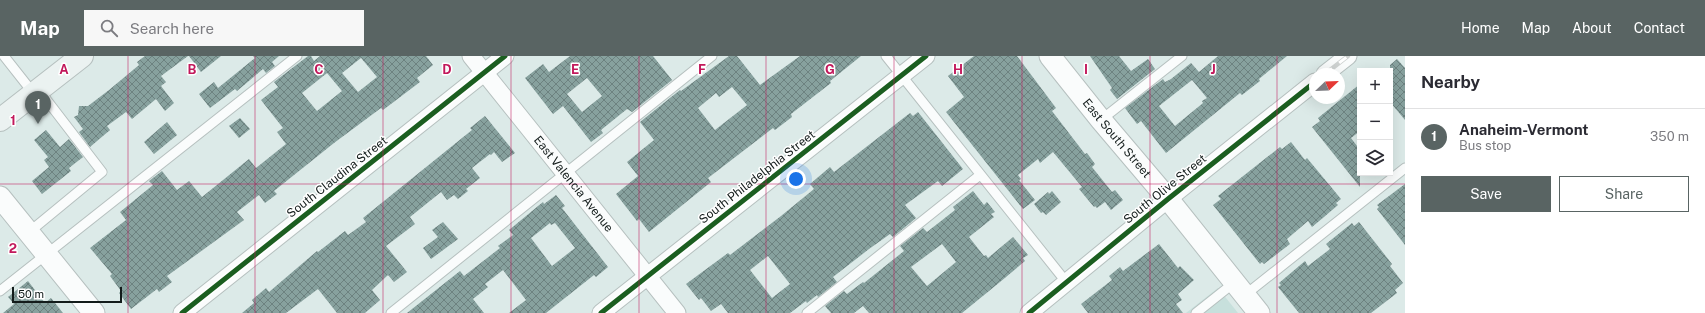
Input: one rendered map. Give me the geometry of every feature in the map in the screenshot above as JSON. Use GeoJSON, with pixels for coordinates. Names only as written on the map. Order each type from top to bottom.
{"type":"FeatureCollection","features":[{"type":"Feature","properties":{"kind":"main road"},"geometry":{"type":"LineString","coordinates":[[0,120],[82,56]]}},
{"type":"Feature","properties":{"kind":"street","name":"East Valencia Avenue"},"geometry":{"type":"LineString","coordinates":[[471,56],[677,313]]}},
{"type":"Feature","properties":{"kind":"street","name":"South Claudina Street"},"geometry":{"type":"LineString","coordinates":[[182,313],[505,56]]}},
{"type":"Feature","properties":{"kind":"street","name":"South Philadelphia Street"},"geometry":{"type":"LineString","coordinates":[[601,313],[926,56]]}},
{"type":"Feature","properties":{"kind":"street","name":"East South Street"},"geometry":{"type":"LineString","coordinates":[[1050,56],[1101,120],[1168,199],[1259,313]]}},
{"type":"Feature","properties":{"kind":"street"},"geometry":{"type":"LineString","coordinates":[[1333,68],[1348,56]]}},
{"type":"Feature","properties":{"kind":"street","name":"South Olive Street"},"geometry":{"type":"LineString","coordinates":[[1029,313],[1168,199],[1309,87]]}},
{"type":"Feature","properties":{"kind":"street"},"geometry":{"type":"LineString","coordinates":[[0,197],[45,255],[94,313]]}},
{"type":"Feature","properties":{"kind":"lane"},"geometry":{"type":"LineString","coordinates":[[4,56],[36,92],[102,172],[28,233]]}},
{"type":"Feature","properties":{"kind":"lane"},"geometry":{"type":"LineString","coordinates":[[0,291],[297,56]]}},
{"type":"Feature","properties":{"kind":"lane"},"geometry":{"type":"LineString","coordinates":[[391,313],[712,56]]}},
{"type":"Feature","properties":{"kind":"lane"},"geometry":{"type":"LineString","coordinates":[[886,56],[1067,283]]}},
{"type":"Feature","properties":{"kind":"lane"},"geometry":{"type":"LineString","coordinates":[[1101,120],[1182,56]]}},
{"type":"Feature","properties":{"kind":"lane"},"geometry":{"type":"LineString","coordinates":[[1196,313],[1240,289],[1405,168]]}},
{"type":"Feature","properties":{"kind":"lane"},"geometry":{"type":"LineString","coordinates":[[808,313],[980,175]]}},
{"type":"Feature","properties":{"kind":"shaded area"},"geometry":{"type":"Polygon","coordinates":[[[1218,288],[1238,313],[1186,313],[1218,288]]]}},
{"type":"Feature","properties":{"kind":"building"},"geometry":{"type":"Polygon","coordinates":[[[145,56],[188,56],[161,76],[166,82],[161,86],[174,103],[165,111],[156,99],[132,119],[126,112],[107,126],[110,130],[90,147],[79,132],[83,129],[74,117],[78,115],[79,106],[88,106],[139,65],[137,62],[145,56]]]}},
{"type":"Feature","properties":{"kind":"building"},"geometry":{"type":"Polygon","coordinates":[[[189,56],[221,56],[201,72],[189,56]]]}},
{"type":"Feature","properties":{"kind":"building"},"geometry":{"type":"Polygon","coordinates":[[[253,56],[279,56],[272,62],[275,66],[266,73],[263,69],[237,91],[235,89],[210,108],[199,94],[214,82],[218,88],[255,58],[253,56]]]}},
{"type":"Feature","properties":{"kind":"building"},"geometry":{"type":"Polygon","coordinates":[[[308,56],[311,56],[314,61],[320,56],[426,56],[433,65],[417,78],[420,82],[383,110],[381,108],[334,143],[274,191],[277,194],[265,203],[259,195],[237,212],[244,220],[167,276],[172,282],[159,292],[157,289],[131,309],[119,293],[121,291],[110,276],[112,274],[90,248],[126,220],[120,212],[153,185],[149,181],[162,171],[177,190],[189,181],[202,197],[249,159],[256,168],[286,144],[277,132],[283,128],[261,100],[278,87],[274,82],[308,56]],[[361,58],[342,73],[358,92],[377,77],[361,58]],[[327,73],[302,93],[317,111],[342,91],[327,73]]]}},
{"type":"Feature","properties":{"kind":"building"},"geometry":{"type":"Polygon","coordinates":[[[570,56],[653,56],[672,80],[632,112],[627,109],[601,130],[603,133],[591,142],[563,106],[553,114],[525,78],[543,64],[549,72],[570,56]],[[587,78],[567,94],[582,112],[602,96],[587,78]]]}},
{"type":"Feature","properties":{"kind":"building"},"geometry":{"type":"Polygon","coordinates":[[[729,56],[737,56],[760,85],[800,56],[861,56],[830,81],[831,83],[791,114],[792,117],[775,130],[773,128],[708,178],[711,182],[649,232],[639,219],[637,221],[616,194],[638,176],[627,162],[654,140],[640,122],[680,90],[681,91],[729,56]],[[732,87],[719,97],[716,93],[698,108],[715,130],[747,105],[732,87]]]}},
{"type":"Feature","properties":{"kind":"building"},"geometry":{"type":"Polygon","coordinates":[[[974,56],[1017,56],[1056,108],[1052,111],[1085,154],[1087,153],[1095,164],[1092,167],[1112,192],[1115,190],[1123,200],[1111,210],[1105,202],[1097,208],[1095,206],[1094,207],[1079,189],[1082,187],[1053,152],[1040,163],[1038,159],[1018,175],[1021,179],[1019,180],[1035,200],[1023,209],[946,112],[964,97],[948,76],[974,56]]]}},
{"type":"Feature","properties":{"kind":"building"},"geometry":{"type":"Polygon","coordinates":[[[1090,56],[1119,56],[1131,71],[1148,59],[1155,69],[1117,99],[1110,90],[1112,88],[1090,56]]]}},
{"type":"Feature","properties":{"kind":"building"},"geometry":{"type":"Polygon","coordinates":[[[1218,56],[1287,56],[1259,79],[1260,81],[1242,95],[1240,93],[1166,153],[1141,121],[1137,124],[1125,108],[1163,79],[1165,82],[1171,79],[1191,63],[1199,72],[1218,56]],[[1192,80],[1159,106],[1175,126],[1207,98],[1192,80]]]}},
{"type":"Feature","properties":{"kind":"building"},"geometry":{"type":"Polygon","coordinates":[[[1397,59],[1405,68],[1405,120],[1393,106],[1393,68],[1390,68],[1390,65],[1397,59]]]}},
{"type":"Feature","properties":{"kind":"building"},"geometry":{"type":"Polygon","coordinates":[[[1357,86],[1357,133],[1351,138],[1357,146],[1357,176],[1360,176],[1360,187],[1312,127],[1320,121],[1318,118],[1335,104],[1345,104],[1345,96],[1357,86]]]}},
{"type":"Feature","properties":{"kind":"building"},"geometry":{"type":"Polygon","coordinates":[[[918,112],[963,169],[942,186],[938,181],[905,205],[916,218],[893,237],[890,234],[833,277],[837,282],[818,297],[817,295],[807,303],[806,301],[790,313],[728,313],[721,304],[711,311],[701,298],[699,300],[686,284],[728,253],[730,255],[781,216],[814,189],[810,184],[830,167],[834,172],[910,113],[913,116],[918,112]],[[768,256],[750,270],[772,298],[790,284],[768,256]]]}},
{"type":"Feature","properties":{"kind":"building"},"geometry":{"type":"Polygon","coordinates":[[[485,116],[515,153],[502,162],[494,152],[491,155],[490,154],[472,168],[480,178],[466,189],[468,191],[458,199],[454,195],[447,200],[441,192],[410,217],[415,224],[386,246],[407,272],[394,282],[388,275],[372,290],[380,300],[365,313],[337,313],[318,289],[286,313],[242,313],[254,303],[252,300],[266,288],[269,292],[317,251],[318,252],[345,231],[348,235],[366,222],[363,218],[472,130],[470,128],[485,116]]]}},
{"type":"Feature","properties":{"kind":"building"},"geometry":{"type":"Polygon","coordinates":[[[240,118],[250,129],[239,138],[229,126],[240,118]]]}},
{"type":"Feature","properties":{"kind":"building"},"geometry":{"type":"Polygon","coordinates":[[[167,122],[177,135],[154,154],[144,142],[167,122]]]}},
{"type":"Feature","properties":{"kind":"building"},"geometry":{"type":"Polygon","coordinates":[[[46,130],[60,147],[69,139],[83,157],[69,168],[71,171],[42,194],[32,181],[49,167],[44,160],[48,157],[34,140],[46,130]]]}},
{"type":"Feature","properties":{"kind":"building"},"geometry":{"type":"Polygon","coordinates":[[[1291,142],[1305,160],[1307,158],[1341,199],[1336,203],[1338,205],[1312,227],[1308,221],[1287,239],[1290,244],[1264,264],[1262,262],[1260,264],[1213,205],[1221,199],[1218,196],[1280,147],[1282,149],[1291,142]]]}},
{"type":"Feature","properties":{"kind":"building"},"geometry":{"type":"Polygon","coordinates":[[[1405,184],[1405,245],[1377,209],[1379,207],[1377,205],[1405,184]]]}},
{"type":"Feature","properties":{"kind":"building"},"geometry":{"type":"Polygon","coordinates":[[[973,191],[984,205],[987,202],[995,212],[991,214],[994,217],[969,237],[984,256],[986,255],[988,258],[1013,237],[1028,255],[1023,258],[1025,261],[962,313],[869,313],[863,306],[854,313],[831,313],[825,306],[844,291],[847,294],[863,282],[864,283],[904,251],[900,246],[923,228],[927,232],[955,210],[953,207],[973,191]],[[942,244],[911,267],[927,286],[956,262],[942,244]]]}},
{"type":"Feature","properties":{"kind":"building"},"geometry":{"type":"Polygon","coordinates":[[[1052,191],[1061,202],[1046,215],[1043,212],[1041,213],[1034,204],[1048,192],[1049,194],[1052,191]]]}},
{"type":"Feature","properties":{"kind":"building"},"geometry":{"type":"Polygon","coordinates":[[[556,195],[565,206],[562,208],[608,267],[596,277],[594,275],[546,313],[509,313],[526,300],[503,270],[485,284],[488,287],[473,299],[484,313],[407,313],[460,271],[464,276],[500,248],[498,246],[513,235],[509,230],[543,202],[544,204],[556,195]],[[550,223],[531,238],[552,266],[575,248],[555,223],[551,225],[550,223]]]}},
{"type":"Feature","properties":{"kind":"building"},"geometry":{"type":"Polygon","coordinates":[[[443,222],[458,239],[431,259],[423,248],[438,237],[432,230],[443,222]]]}},
{"type":"Feature","properties":{"kind":"building"},"geometry":{"type":"Polygon","coordinates":[[[1359,222],[1392,264],[1390,266],[1403,283],[1395,290],[1397,293],[1371,313],[1299,313],[1278,287],[1281,285],[1279,283],[1305,261],[1308,266],[1330,249],[1326,244],[1352,223],[1354,226],[1359,222]]]}},
{"type":"Feature","properties":{"kind":"building"},"geometry":{"type":"Polygon","coordinates":[[[1159,244],[1178,268],[1180,266],[1194,280],[1178,294],[1182,300],[1176,304],[1183,313],[1088,313],[1081,304],[1112,280],[1109,276],[1120,267],[1123,271],[1159,244]]]}},
{"type":"Feature","properties":{"kind":"building"},"geometry":{"type":"Polygon","coordinates":[[[28,281],[45,303],[51,298],[63,313],[3,313],[14,304],[8,297],[28,281]]]}},
{"type":"Feature","properties":{"kind":"railway"},"geometry":{"type":"LineString","coordinates":[[1333,68],[1348,56]]}},
{"type":"Feature","properties":{"kind":"railway"},"geometry":{"type":"LineString","coordinates":[[1029,313],[1168,199],[1309,87]]}},
{"type":"Feature","properties":{"kind":"cycle path"},"geometry":{"type":"LineString","coordinates":[[182,313],[505,56]]}},
{"type":"Feature","properties":{"kind":"cycle path"},"geometry":{"type":"LineString","coordinates":[[601,313],[926,56]]}},
{"type":"Feature","properties":{"kind":"cycle path"},"geometry":{"type":"LineString","coordinates":[[1029,313],[1168,199],[1309,87]]}},
{"type":"Feature","properties":{"kind":"place","name":"Anaheim-Vermont"},"geometry":{"type":"Point","coordinates":[38,124]}}]}
